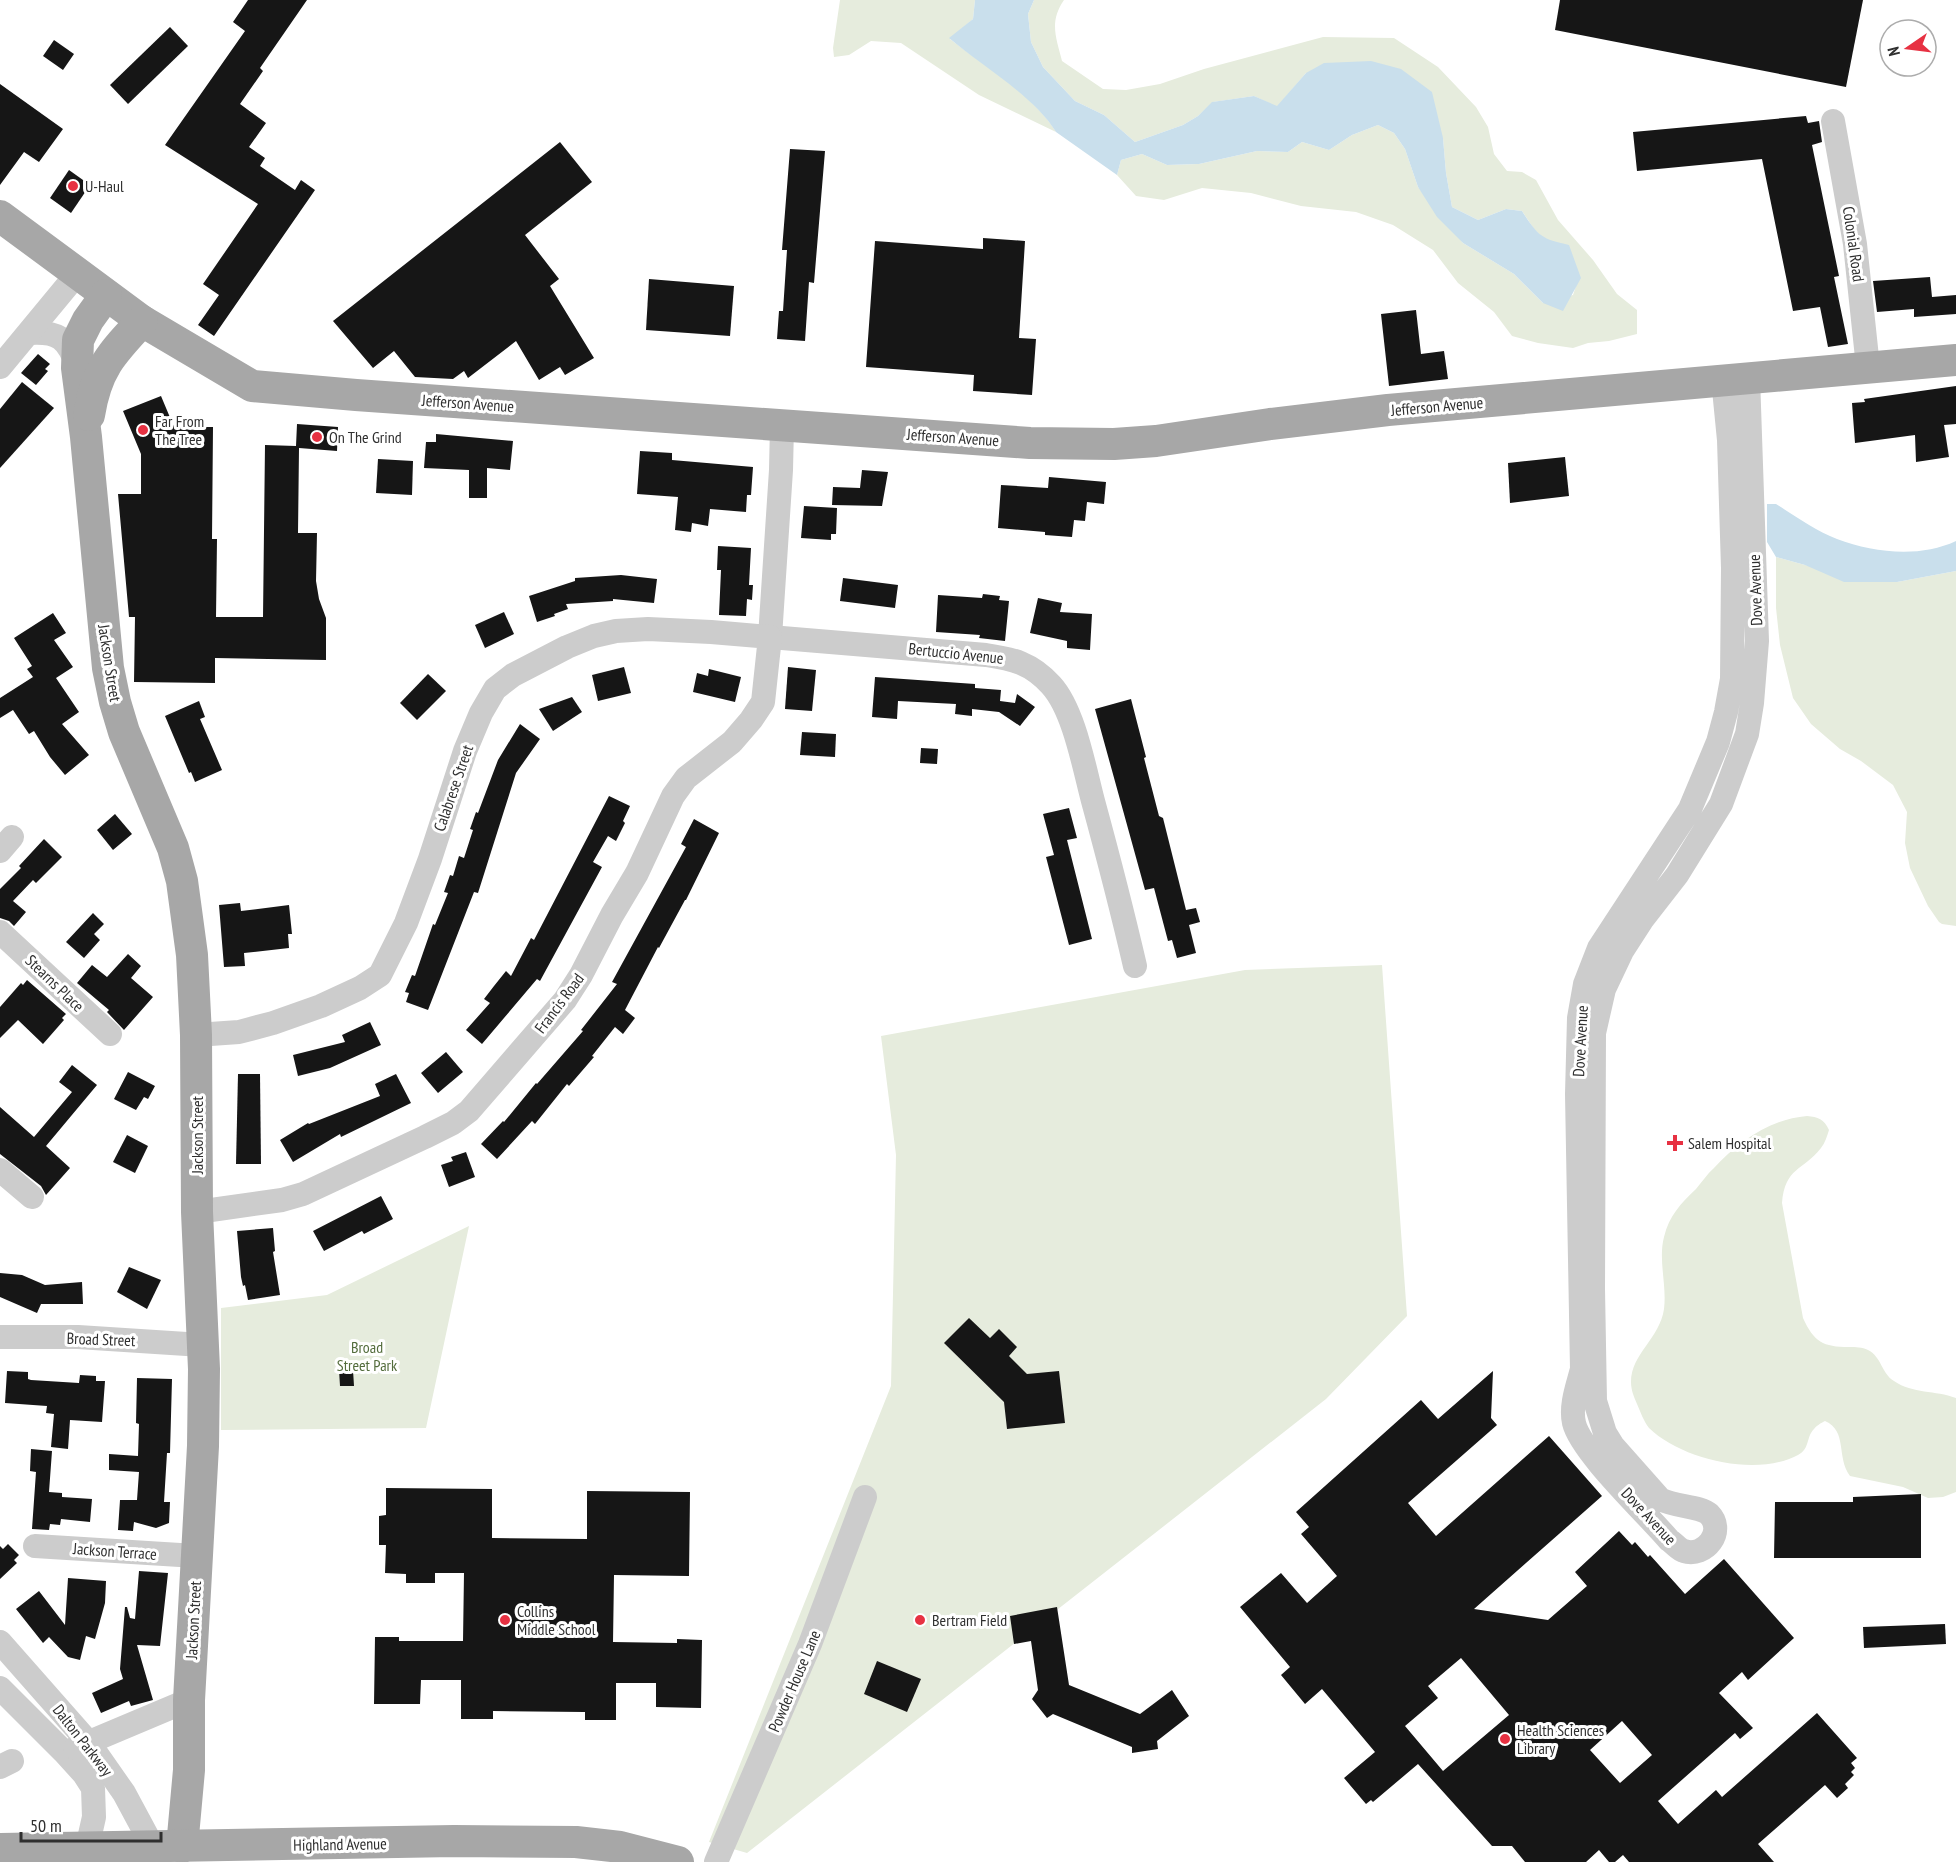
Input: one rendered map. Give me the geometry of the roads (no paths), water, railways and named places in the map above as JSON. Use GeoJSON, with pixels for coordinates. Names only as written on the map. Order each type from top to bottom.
{"type":"FeatureCollection","features":[{"type":"Feature","properties":{"kind":"main road","name":"Jefferson Avenue"},"geometry":{"type":"LineString","coordinates":[[0,216],[142,321],[252,386],[356,395],[1030,443],[1114,444],[1156,441],[1388,410],[1956,360]]}},
{"type":"Feature","properties":{"kind":"main road","name":"Jackson Street"},"geometry":{"type":"LineString","coordinates":[[106,296],[88,320],[78,340],[77,368],[86,437],[108,668],[114,702],[124,732],[163,823],[182,881],[192,955],[196,1035],[197,1212],[203,1446],[189,1700],[189,1770],[167,1847]]}},
{"type":"Feature","properties":{"kind":"main road","name":"Jackson Street"},"geometry":{"type":"LineString","coordinates":[[86,437],[92,395],[101,371],[114,351],[142,321]]}},
{"type":"Feature","properties":{"kind":"main road","name":"Highland Avenue"},"geometry":{"type":"LineString","coordinates":[[0,1849],[454,1841],[576,1842],[620,1847],[678,1862]]}},
{"type":"Feature","properties":{"kind":"street","name":"Colonial Road"},"geometry":{"type":"LineString","coordinates":[[1833,121],[1855,244],[1868,367]]}},
{"type":"Feature","properties":{"kind":"street"},"geometry":{"type":"LineString","coordinates":[[0,367],[77,274]]}},
{"type":"Feature","properties":{"kind":"street"},"geometry":{"type":"LineString","coordinates":[[29,333],[45,332],[57,335],[72,351],[77,368]]}},
{"type":"Feature","properties":{"kind":"street","name":"Dove Avenue"},"geometry":{"type":"LineString","coordinates":[[1736,378],[1757,641],[1747,735],[1720,804],[1677,875],[1642,920],[1622,951],[1604,989],[1594,1033],[1595,1401],[1605,1433],[1613,1446],[1660,1499],[1670,1504],[1707,1512],[1715,1522],[1716,1532],[1710,1543],[1698,1552],[1683,1551],[1669,1540],[1585,1445],[1575,1424],[1573,1410],[1582,1369],[1577,1094],[1579,1018],[1585,984],[1599,948],[1690,809],[1718,742],[1726,712],[1732,679],[1733,568],[1729,440],[1736,378]]}},
{"type":"Feature","properties":{"kind":"street"},"geometry":{"type":"LineString","coordinates":[[770,637],[782,426]]}},
{"type":"Feature","properties":{"kind":"street","name":"Calabrese Street"},"geometry":{"type":"LineString","coordinates":[[196,1035],[239,1032],[273,1023],[321,1006],[360,988],[380,975],[406,923],[430,859],[465,751],[481,713],[495,689],[513,675],[567,647],[594,636],[616,631],[648,629],[701,631],[770,637]]}},
{"type":"Feature","properties":{"kind":"street","name":"Bertuccio Avenue"},"geometry":{"type":"LineString","coordinates":[[770,637],[986,655],[1014,659],[1036,670],[1053,687],[1066,709],[1078,743],[1121,903],[1135,966]]}},
{"type":"Feature","properties":{"kind":"street","name":"Francis Road"},"geometry":{"type":"LineString","coordinates":[[197,1212],[282,1200],[303,1194],[453,1123],[469,1111],[565,1000],[638,873],[673,796],[686,778],[732,742],[763,702],[770,637]]}},
{"type":"Feature","properties":{"kind":"street","name":"Stearns Place"},"geometry":{"type":"LineString","coordinates":[[0,932],[110,1034]]}},
{"type":"Feature","properties":{"kind":"street"},"geometry":{"type":"LineString","coordinates":[[0,1170],[32,1197]]}},
{"type":"Feature","properties":{"kind":"street","name":"Broad Street"},"geometry":{"type":"LineString","coordinates":[[0,1337],[78,1337],[202,1345]]}},
{"type":"Feature","properties":{"kind":"street","name":"Powder House Lane"},"geometry":{"type":"LineString","coordinates":[[716,1862],[814,1634],[865,1497]]}},
{"type":"Feature","properties":{"kind":"street","name":"Jackson Terrace"},"geometry":{"type":"LineString","coordinates":[[34,1546],[196,1556]]}},
{"type":"Feature","properties":{"kind":"street","name":"Dalton Parkway"},"geometry":{"type":"LineString","coordinates":[[0,1642],[89,1743],[124,1793],[167,1847]]}},
{"type":"Feature","properties":{"kind":"street","name":"Dalton Parkway"},"geometry":{"type":"LineString","coordinates":[[0,1688],[64,1752],[93,1788],[94,1817],[87,1848]]}},
{"type":"Feature","properties":{"kind":"street"},"geometry":{"type":"LineString","coordinates":[[64,1752],[189,1700]]}},
{"type":"Feature","properties":{"kind":"water"},"geometry":{"type":"Polygon","coordinates":[[[975,0],[1034,0],[1028,14],[1031,42],[1043,67],[1075,101],[1104,115],[1135,142],[1183,125],[1198,116],[1212,102],[1254,96],[1277,106],[1306,73],[1324,63],[1371,61],[1401,69],[1432,92],[1443,138],[1452,207],[1478,220],[1506,209],[1522,211],[1541,235],[1552,241],[1569,245],[1581,278],[1563,311],[1543,303],[1514,274],[1463,243],[1437,217],[1418,187],[1405,149],[1394,133],[1378,125],[1352,135],[1329,150],[1302,142],[1288,152],[1257,151],[1199,164],[1167,165],[1142,154],[1121,160],[1117,175],[1056,132],[1035,106],[949,38],[973,19],[975,0]]]}},
{"type":"Feature","properties":{"kind":"water"},"geometry":{"type":"Polygon","coordinates":[[[1767,504],[1776,504],[1829,536],[1866,548],[1912,552],[1956,541],[1956,571],[1897,582],[1844,582],[1805,565],[1776,557],[1767,542],[1767,504]]]}},
{"type":"Feature","properties":{"kind":"place","name":"U-Haul"},"geometry":{"type":"Point","coordinates":[73,186]}},
{"type":"Feature","properties":{"kind":"place","name":"Far From The Tree"},"geometry":{"type":"Point","coordinates":[143,430]}},
{"type":"Feature","properties":{"kind":"place","name":"On The Grind"},"geometry":{"type":"Point","coordinates":[317,437]}},
{"type":"Feature","properties":{"kind":"place","name":"Salem Hospital"},"geometry":{"type":"Point","coordinates":[1675,1143]}},
{"type":"Feature","properties":{"kind":"place","name":"Collins Middle School"},"geometry":{"type":"Point","coordinates":[505,1620]}},
{"type":"Feature","properties":{"kind":"place","name":"Bertram Field"},"geometry":{"type":"Point","coordinates":[920,1620]}},
{"type":"Feature","properties":{"kind":"place","name":"Health Sciences Library"},"geometry":{"type":"Point","coordinates":[1505,1739]}},
{"type":"Feature","properties":{"kind":"park label","name":"Broad Street Park"},"geometry":{"type":"Point","coordinates":[367,1356]}}]}
